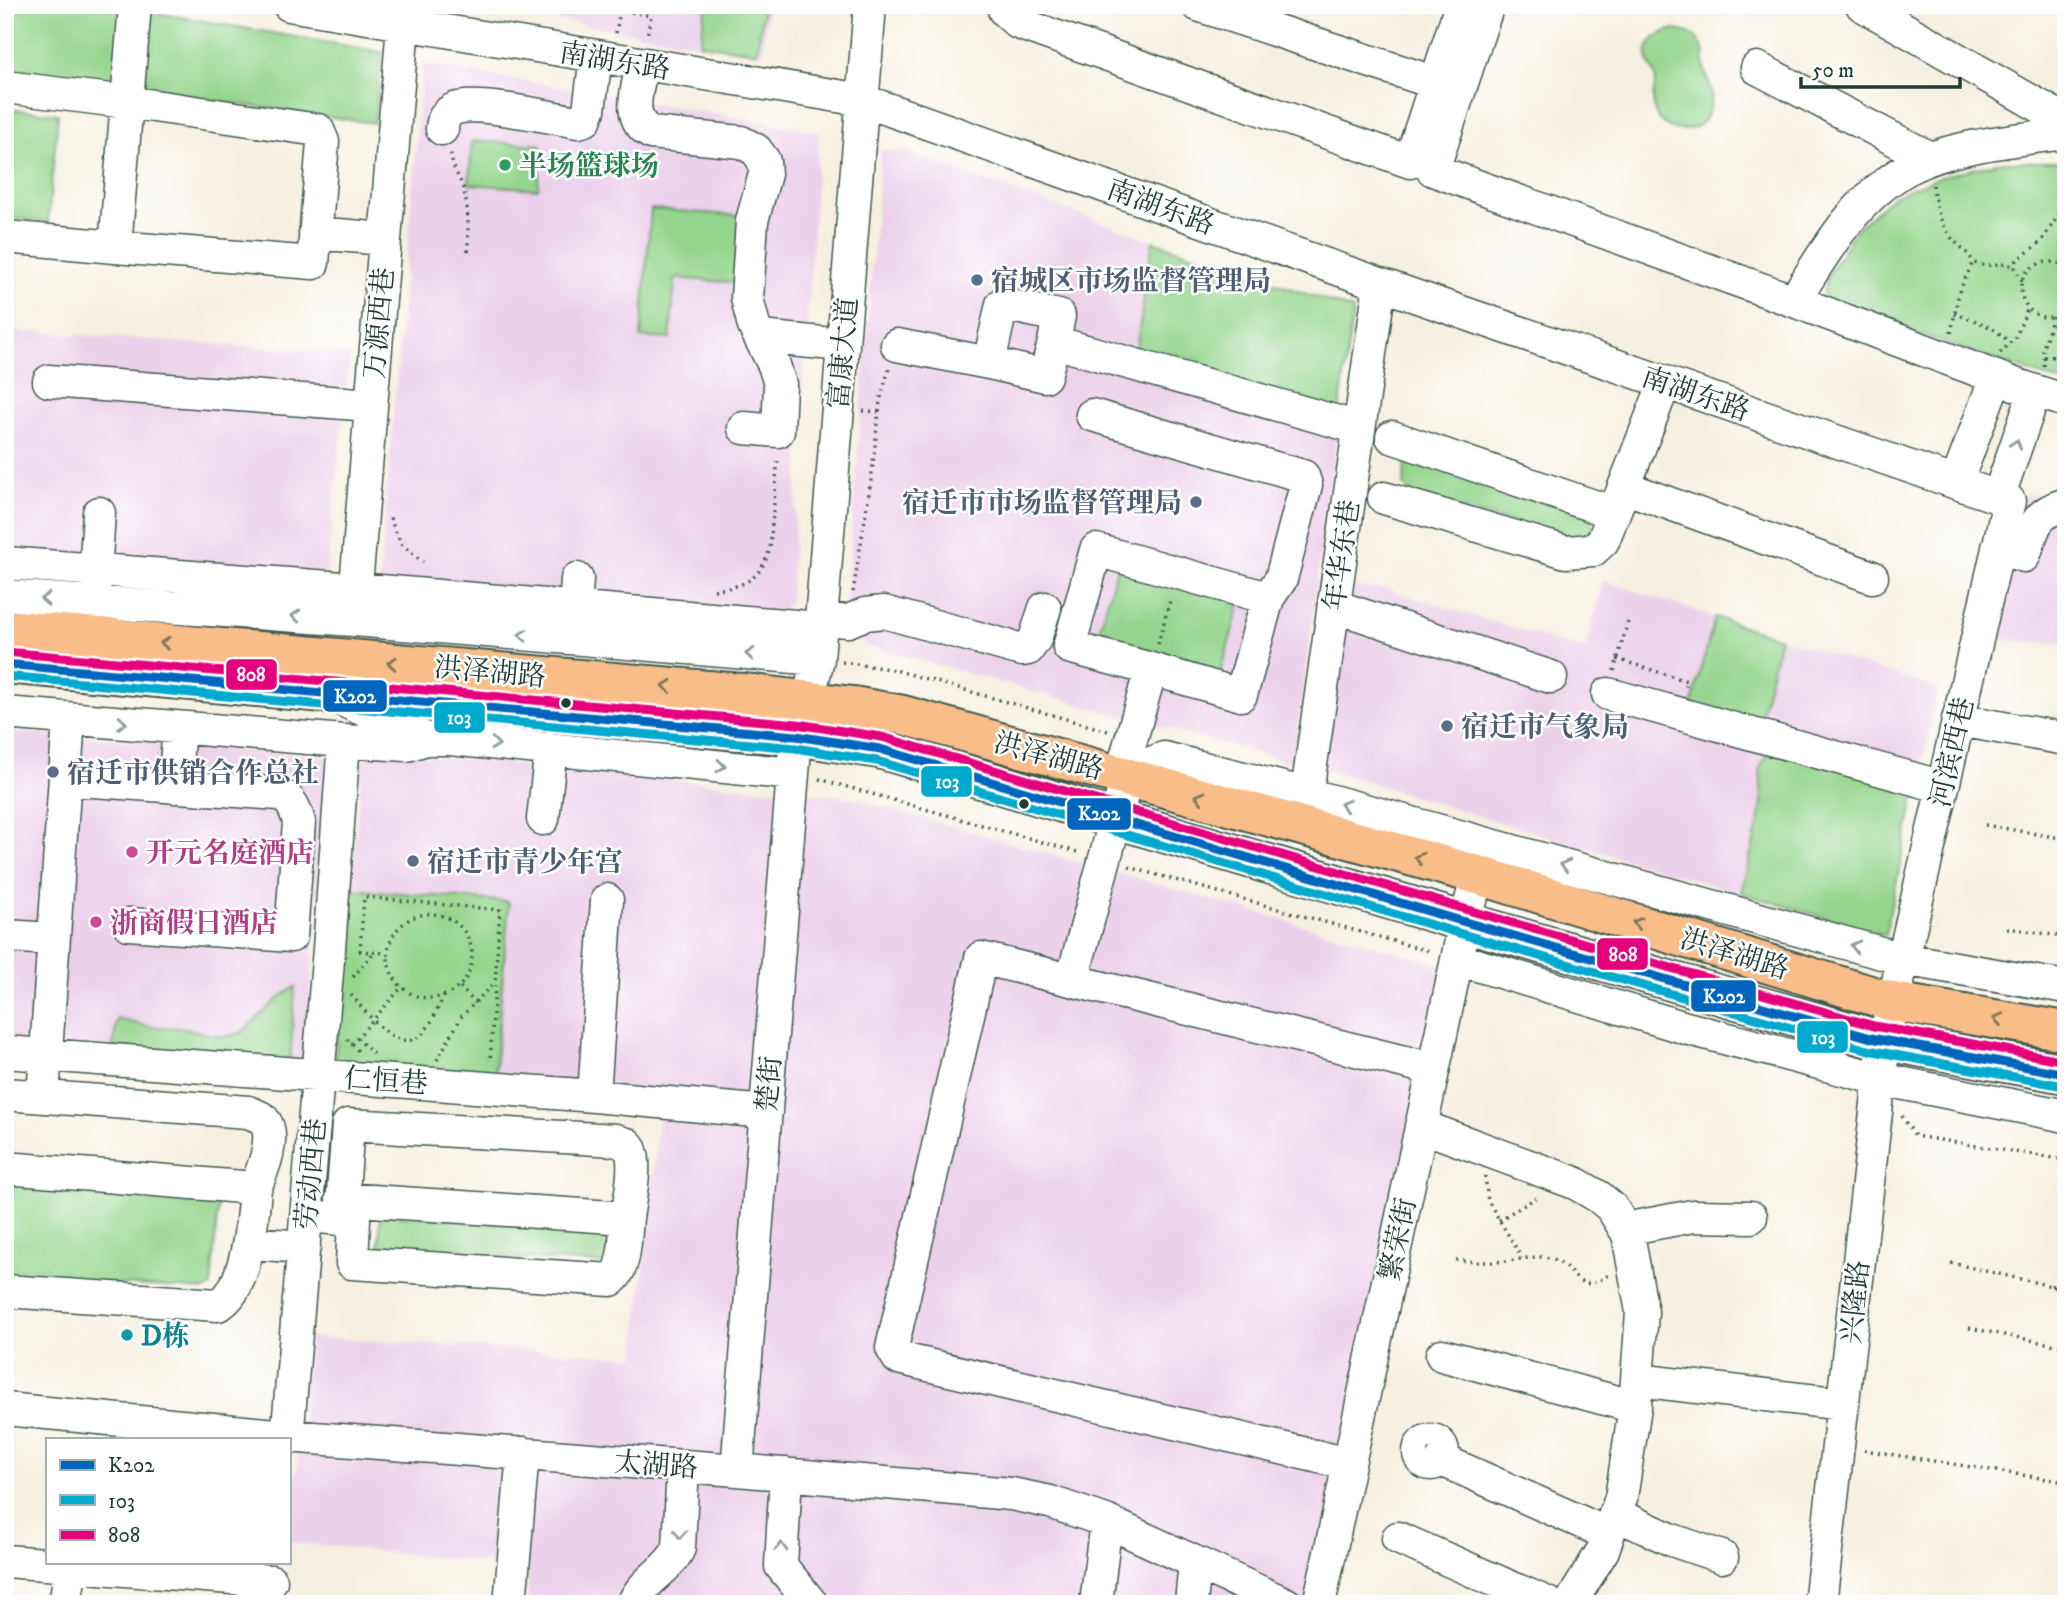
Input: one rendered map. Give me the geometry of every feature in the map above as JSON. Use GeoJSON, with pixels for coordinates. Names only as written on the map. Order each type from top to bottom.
{"type":"FeatureCollection","features":[{"type":"Feature","properties":{"kind":"main road","name":"洪泽湖路"},"geometry":{"type":"LineString","coordinates":[[5,629],[808,700],[903,715],[1124,776],[1305,810],[1478,875],[1893,1002],[2066,1031]]}},
{"type":"Feature","properties":{"kind":"main road","name":"洪泽湖路"},"geometry":{"type":"LineString","coordinates":[[5,664],[796,736],[880,749],[1465,922],[1884,1042],[2066,1074]]}},
{"type":"Feature","properties":{"kind":"street"},"geometry":{"type":"LineString","coordinates":[[115,247],[135,5]]}},
{"type":"Feature","properties":{"kind":"street","name":"南湖东路"},"geometry":{"type":"LineString","coordinates":[[289,5],[862,100],[1380,284],[2003,499]]}},
{"type":"Feature","properties":{"kind":"street","name":"富康大道"},"geometry":{"type":"LineString","coordinates":[[808,700],[830,623],[843,345],[870,5]]}},
{"type":"Feature","properties":{"kind":"street"},"geometry":{"type":"LineString","coordinates":[[1003,5],[1004,10],[1018,23],[1410,162],[1461,5]]}},
{"type":"Feature","properties":{"kind":"street"},"geometry":{"type":"LineString","coordinates":[[1199,5],[1436,83]]}},
{"type":"Feature","properties":{"kind":"street"},"geometry":{"type":"LineString","coordinates":[[1488,5],[1433,170],[2046,395]]}},
{"type":"Feature","properties":{"kind":"street"},"geometry":{"type":"LineString","coordinates":[[1862,5],[2066,121]]}},
{"type":"Feature","properties":{"kind":"street","name":"万源西巷"},"geometry":{"type":"LineString","coordinates":[[354,620],[371,404],[395,275],[385,239],[403,25]]}},
{"type":"Feature","properties":{"kind":"street"},"geometry":{"type":"LineString","coordinates":[[447,140],[444,118],[462,107],[480,107],[578,122],[585,120],[603,58]]}},
{"type":"Feature","properties":{"kind":"street"},"geometry":{"type":"LineString","coordinates":[[642,64],[635,114],[642,128],[651,133],[741,142],[756,150],[764,161],[765,174],[751,221],[747,298],[750,315],[780,384],[778,431],[744,428]]}},
{"type":"Feature","properties":{"kind":"street"},"geometry":{"type":"LineString","coordinates":[[1757,68],[1930,158]]}},
{"type":"Feature","properties":{"kind":"street"},"geometry":{"type":"LineString","coordinates":[[5,88],[127,102],[318,130],[323,142],[313,263],[5,237]]}},
{"type":"Feature","properties":{"kind":"street"},"geometry":{"type":"LineString","coordinates":[[1794,301],[1827,248],[1856,211],[1893,178],[1930,158],[2005,141],[2066,133]]}},
{"type":"Feature","properties":{"kind":"street"},"geometry":{"type":"LineString","coordinates":[[315,233],[385,239]]}},
{"type":"Feature","properties":{"kind":"street","name":"年华东巷"},"geometry":{"type":"LineString","coordinates":[[1305,810],[1380,284]]}},
{"type":"Feature","properties":{"kind":"street"},"geometry":{"type":"LineString","coordinates":[[894,354],[989,363],[1045,376],[1059,316],[1002,304],[989,363]]}},
{"type":"Feature","properties":{"kind":"street"},"geometry":{"type":"LineString","coordinates":[[760,337],[843,345]]}},
{"type":"Feature","properties":{"kind":"street"},"geometry":{"type":"LineString","coordinates":[[1054,342],[1359,428]]}},
{"type":"Feature","properties":{"kind":"street"},"geometry":{"type":"LineString","coordinates":[[1956,483],[1992,376]]}},
{"type":"Feature","properties":{"kind":"street"},"geometry":{"type":"LineString","coordinates":[[49,381],[371,404]]}},
{"type":"Feature","properties":{"kind":"street"},"geometry":{"type":"LineString","coordinates":[[1384,498],[1566,552],[1593,550],[1603,541],[1665,382]]}},
{"type":"Feature","properties":{"kind":"street","name":"河滨西巷"},"geometry":{"type":"LineString","coordinates":[[1893,1002],[1998,548],[2003,499],[2046,395]]}},
{"type":"Feature","properties":{"kind":"street"},"geometry":{"type":"LineString","coordinates":[[1092,415],[1303,476],[1306,485],[1281,579],[1268,598],[1241,695],[1069,647],[1096,550],[1268,598]]}},
{"type":"Feature","properties":{"kind":"street"},"geometry":{"type":"LineString","coordinates":[[1392,437],[1619,500],[1872,576]]}},
{"type":"Feature","properties":{"kind":"street"},"geometry":{"type":"LineString","coordinates":[[1998,548],[2024,556],[2036,522],[2048,509],[2066,504]]}},
{"type":"Feature","properties":{"kind":"street"},"geometry":{"type":"LineString","coordinates":[[93,602],[99,513]]}},
{"type":"Feature","properties":{"kind":"street"},"geometry":{"type":"LineString","coordinates":[[5,563],[356,589],[576,593],[830,623],[884,612],[1022,650],[1028,649],[1035,639],[1045,608]]}},
{"type":"Feature","properties":{"kind":"street"},"geometry":{"type":"LineString","coordinates":[[573,639],[576,593]]}},
{"type":"Feature","properties":{"kind":"street"},"geometry":{"type":"LineString","coordinates":[[5,596],[354,620],[818,659]]}},
{"type":"Feature","properties":{"kind":"street"},"geometry":{"type":"LineString","coordinates":[[1334,606],[1551,677]]}},
{"type":"Feature","properties":{"kind":"street"},"geometry":{"type":"LineString","coordinates":[[428,626],[494,671]]}},
{"type":"Feature","properties":{"kind":"street"},"geometry":{"type":"LineString","coordinates":[[1072,980],[1116,817],[1151,669]]}},
{"type":"Feature","properties":{"kind":"street"},"geometry":{"type":"LineString","coordinates":[[328,694],[426,739],[793,774]]}},
{"type":"Feature","properties":{"kind":"street"},"geometry":{"type":"LineString","coordinates":[[1608,694],[1943,787]]}},
{"type":"Feature","properties":{"kind":"street","name":"楚街"},"geometry":{"type":"LineString","coordinates":[[737,1470],[796,736],[808,700]]}},
{"type":"Feature","properties":{"kind":"street"},"geometry":{"type":"LineString","coordinates":[[5,713],[407,745],[426,739]]}},
{"type":"Feature","properties":{"kind":"street"},"geometry":{"type":"LineString","coordinates":[[43,1096],[69,719]]}},
{"type":"Feature","properties":{"kind":"street"},"geometry":{"type":"LineString","coordinates":[[1958,720],[2066,739]]}},
{"type":"Feature","properties":{"kind":"street"},"geometry":{"type":"LineString","coordinates":[[174,787],[178,728]]}},
{"type":"Feature","properties":{"kind":"street","name":"劳动西巷"},"geometry":{"type":"LineString","coordinates":[[287,1437],[323,1020],[345,950],[344,741]]}},
{"type":"Feature","properties":{"kind":"street"},"geometry":{"type":"LineString","coordinates":[[543,819],[551,749]]}},
{"type":"Feature","properties":{"kind":"street"},"geometry":{"type":"LineString","coordinates":[[65,779],[279,794],[287,797],[293,804],[299,822],[291,936],[129,924]]}},
{"type":"Feature","properties":{"kind":"street"},"geometry":{"type":"LineString","coordinates":[[1305,810],[1903,959],[2066,987]]}},
{"type":"Feature","properties":{"kind":"street","name":"繁荣街"},"geometry":{"type":"LineString","coordinates":[[1319,1604],[1465,922],[1478,875]]}},
{"type":"Feature","properties":{"kind":"street"},"geometry":{"type":"LineString","coordinates":[[594,1096],[607,900]]}},
{"type":"Feature","properties":{"kind":"street"},"geometry":{"type":"LineString","coordinates":[[5,936],[53,939]]}},
{"type":"Feature","properties":{"kind":"street"},"geometry":{"type":"LineString","coordinates":[[1349,1464],[898,1358],[892,1348],[981,958],[1433,1069]]}},
{"type":"Feature","properties":{"kind":"street"},"geometry":{"type":"LineString","coordinates":[[1457,959],[1686,1028],[1880,1079],[2066,1116]]}},
{"type":"Feature","properties":{"kind":"street","name":"兴隆路"},"geometry":{"type":"LineString","coordinates":[[1820,1604],[1884,1042],[1893,1002]]}},
{"type":"Feature","properties":{"kind":"street","name":"仁恒巷"},"geometry":{"type":"LineString","coordinates":[[5,1052],[319,1074],[373,1070],[594,1096],[766,1112]]}},
{"type":"Feature","properties":{"kind":"street"},"geometry":{"type":"LineString","coordinates":[[5,1094],[248,1112],[263,1120],[268,1127],[269,1144],[256,1188],[250,1243],[231,1295],[218,1305],[5,1291]]}},
{"type":"Feature","properties":{"kind":"street"},"geometry":{"type":"LineString","coordinates":[[348,1125],[616,1140],[626,1144],[631,1150],[634,1162],[620,1267],[611,1280],[352,1263],[354,1220],[342,1209],[348,1125]]}},
{"type":"Feature","properties":{"kind":"street"},"geometry":{"type":"LineString","coordinates":[[1421,1126],[1566,1180],[1599,1197],[1612,1208],[1628,1238],[1642,1312],[1636,1393],[1621,1498],[1603,1550],[1570,1604]]}},
{"type":"Feature","properties":{"kind":"street"},"geometry":{"type":"LineString","coordinates":[[5,1168],[256,1188]]}},
{"type":"Feature","properties":{"kind":"street"},"geometry":{"type":"LineString","coordinates":[[306,1216],[342,1209],[627,1218]]}},
{"type":"Feature","properties":{"kind":"street"},"geometry":{"type":"LineString","coordinates":[[1628,1238],[1693,1216],[1751,1217]]}},
{"type":"Feature","properties":{"kind":"street"},"geometry":{"type":"LineString","coordinates":[[250,1243],[304,1247]]}},
{"type":"Feature","properties":{"kind":"street"},"geometry":{"type":"LineString","coordinates":[[1442,1355],[1636,1393],[1843,1404]]}},
{"type":"Feature","properties":{"kind":"street","name":"太湖路"},"geometry":{"type":"LineString","coordinates":[[5,1409],[287,1437],[523,1453],[1012,1494],[1050,1502],[1106,1521],[1286,1604]]}},
{"type":"Feature","properties":{"kind":"street"},"geometry":{"type":"LineString","coordinates":[[510,1604],[523,1453]]}},
{"type":"Feature","properties":{"kind":"street"},"geometry":{"type":"LineString","coordinates":[[1442,1460],[1612,1524],[1722,1557]]}},
{"type":"Feature","properties":{"kind":"street"},"geometry":{"type":"LineString","coordinates":[[633,1604],[643,1585],[675,1558],[679,1548],[683,1466]]}},
{"type":"Feature","properties":{"kind":"street"},"geometry":{"type":"LineString","coordinates":[[786,1474],[781,1566],[812,1604]]}},
{"type":"Feature","properties":{"kind":"street"},"geometry":{"type":"LineString","coordinates":[[1096,1604],[1106,1521]]}},
{"type":"Feature","properties":{"kind":"street"},"geometry":{"type":"LineString","coordinates":[[1398,1538],[1549,1604]]}},
{"type":"Feature","properties":{"kind":"street"},"geometry":{"type":"LineString","coordinates":[[5,1561],[271,1582]]}},
{"type":"Feature","properties":{"kind":"street"},"geometry":{"type":"LineString","coordinates":[[1191,1604],[1195,1562]]}},
{"type":"Feature","properties":{"kind":"street"},"geometry":{"type":"LineString","coordinates":[[65,1604],[71,1566]]}},
{"type":"Feature","properties":{"kind":"path"},"geometry":{"type":"LineString","coordinates":[[603,58],[620,10],[651,16],[642,64]]}},
{"type":"Feature","properties":{"kind":"path"},"geometry":{"type":"LineString","coordinates":[[447,140],[451,161],[466,201],[468,254]]}},
{"type":"Feature","properties":{"kind":"path"},"geometry":{"type":"LineString","coordinates":[[1930,158],[1938,216],[1951,238],[1973,262],[1983,266],[2003,264],[2015,267]]}},
{"type":"Feature","properties":{"kind":"path"},"geometry":{"type":"LineString","coordinates":[[2022,281],[2015,267],[2017,260],[2041,242],[2066,204]]}},
{"type":"Feature","properties":{"kind":"path"},"geometry":{"type":"LineString","coordinates":[[1946,358],[1959,292],[1973,262]]}},
{"type":"Feature","properties":{"kind":"path"},"geometry":{"type":"LineString","coordinates":[[2065,314],[2040,317],[2028,308],[2022,298],[2022,281],[2026,273],[2041,263],[2050,262],[2066,267]]}},
{"type":"Feature","properties":{"kind":"path"},"geometry":{"type":"LineString","coordinates":[[1992,376],[1998,355],[2015,338],[2028,308]]}},
{"type":"Feature","properties":{"kind":"path"},"geometry":{"type":"LineString","coordinates":[[1954,314],[1998,331],[2009,342]]}},
{"type":"Feature","properties":{"kind":"path"},"geometry":{"type":"LineString","coordinates":[[2046,395],[2043,348],[2053,317]]}},
{"type":"Feature","properties":{"kind":"path"},"geometry":{"type":"LineString","coordinates":[[830,623],[871,481],[880,401],[894,354]]}},
{"type":"Feature","properties":{"kind":"path"},"geometry":{"type":"LineString","coordinates":[[2044,357],[2066,356]]}},
{"type":"Feature","properties":{"kind":"path"},"geometry":{"type":"LineString","coordinates":[[714,590],[737,587],[750,581],[759,573],[766,560],[770,548],[778,456]]}},
{"type":"Feature","properties":{"kind":"path"},"geometry":{"type":"LineString","coordinates":[[389,512],[401,544],[423,562]]}},
{"type":"Feature","properties":{"kind":"path"},"geometry":{"type":"LineString","coordinates":[[1151,669],[1178,573]]}},
{"type":"Feature","properties":{"kind":"path"},"geometry":{"type":"LineString","coordinates":[[1608,694],[1629,618]]}},
{"type":"Feature","properties":{"kind":"path"},"geometry":{"type":"LineString","coordinates":[[1617,659],[1687,681],[1678,713]]}},
{"type":"Feature","properties":{"kind":"path"},"geometry":{"type":"LineString","coordinates":[[1985,825],[2066,839]]}},
{"type":"Feature","properties":{"kind":"path"},"geometry":{"type":"LineString","coordinates":[[387,953],[345,950],[365,897],[500,910],[489,1073]]}},
{"type":"Feature","properties":{"kind":"path"},"geometry":{"type":"LineString","coordinates":[[432,903],[432,914]]}},
{"type":"Feature","properties":{"kind":"path"},"geometry":{"type":"LineString","coordinates":[[432,914],[445,917],[466,933],[472,960],[460,987],[433,999],[418,998],[395,981],[388,968],[387,953],[390,940],[407,920],[432,914]]}},
{"type":"Feature","properties":{"kind":"path"},"geometry":{"type":"LineString","coordinates":[[2007,928],[2066,937]]}},
{"type":"Feature","properties":{"kind":"path"},"geometry":{"type":"LineString","coordinates":[[374,952],[346,986],[373,1020],[398,1040],[413,1040],[421,1034],[444,996]]}},
{"type":"Feature","properties":{"kind":"path"},"geometry":{"type":"LineString","coordinates":[[435,1062],[456,1026],[496,981]]}},
{"type":"Feature","properties":{"kind":"path"},"geometry":{"type":"LineString","coordinates":[[460,987],[475,1003]]}},
{"type":"Feature","properties":{"kind":"path"},"geometry":{"type":"LineString","coordinates":[[352,1044],[401,988]]}},
{"type":"Feature","properties":{"kind":"path"},"geometry":{"type":"LineString","coordinates":[[323,1020],[352,1044],[373,1070]]}},
{"type":"Feature","properties":{"kind":"path"},"geometry":{"type":"LineString","coordinates":[[356,1038],[368,1047],[373,1070]]}},
{"type":"Feature","properties":{"kind":"path"},"geometry":{"type":"LineString","coordinates":[[442,1053],[446,1059]]}},
{"type":"Feature","properties":{"kind":"path"},"geometry":{"type":"LineString","coordinates":[[1880,1079],[1915,1136],[2066,1160]]}},
{"type":"Feature","properties":{"kind":"path"},"geometry":{"type":"LineString","coordinates":[[1483,1149],[1488,1201],[1522,1258]]}},
{"type":"Feature","properties":{"kind":"path"},"geometry":{"type":"LineString","coordinates":[[1499,1220],[1566,1180]]}},
{"type":"Feature","properties":{"kind":"path"},"geometry":{"type":"LineString","coordinates":[[1456,1260],[1493,1262],[1548,1258],[1559,1262],[1578,1282],[1589,1284],[1613,1272],[1628,1238]]}},
{"type":"Feature","properties":{"kind":"path"},"geometry":{"type":"LineString","coordinates":[[1951,1264],[2051,1286],[2066,1292]]}},
{"type":"Feature","properties":{"kind":"path"},"geometry":{"type":"LineString","coordinates":[[2051,1286],[2066,1282]]}},
{"type":"Feature","properties":{"kind":"path"},"geometry":{"type":"LineString","coordinates":[[1969,1328],[2066,1347]]}},
{"type":"Feature","properties":{"kind":"path"},"geometry":{"type":"LineString","coordinates":[[1838,1446],[2066,1482]]}},
{"type":"Feature","properties":{"kind":"shaded area"},"geometry":{"type":"Polygon","coordinates":[[[518,5],[769,5],[762,55],[516,13],[518,5]]]}},
{"type":"Feature","properties":{"kind":"shaded area"},"geometry":{"type":"Polygon","coordinates":[[[423,64],[819,132],[790,602],[763,629],[378,596],[423,64]]]}},
{"type":"Feature","properties":{"kind":"shaded area"},"geometry":{"type":"Polygon","coordinates":[[[881,150],[904,151],[1153,241],[1135,356],[1339,413],[1293,763],[865,645],[846,604],[881,150]]]}},
{"type":"Feature","properties":{"kind":"shaded area"},"geometry":{"type":"Polygon","coordinates":[[[5,330],[350,354],[326,580],[5,556],[5,330]]]}},
{"type":"Feature","properties":{"kind":"shaded area"},"geometry":{"type":"Polygon","coordinates":[[[2026,492],[2066,507],[2066,644],[1994,639],[2026,492]]]}},
{"type":"Feature","properties":{"kind":"shaded area"},"geometry":{"type":"Polygon","coordinates":[[[1603,581],[1938,689],[1885,935],[1322,768],[1349,587],[1386,589],[1585,650],[1603,581]]]}},
{"type":"Feature","properties":{"kind":"shaded area","name":"浙商假日酒店"},"geometry":{"type":"Polygon","coordinates":[[[5,731],[328,757],[305,1062],[5,1039],[5,731]]]}},
{"type":"Feature","properties":{"kind":"shaded area"},"geometry":{"type":"Polygon","coordinates":[[[363,750],[848,797],[1447,966],[1313,1604],[527,1604],[529,1567],[290,1542],[310,1337],[635,1357],[661,1095],[494,1082],[509,902],[351,889],[363,750]]]}},
{"type":"Feature","properties":{"kind":"green space"},"geometry":{"type":"Polygon","coordinates":[[[5,5],[111,5],[382,52],[374,123],[5,72],[5,5]]]}},
{"type":"Feature","properties":{"kind":"green space"},"geometry":{"type":"Polygon","coordinates":[[[706,5],[764,5],[757,52],[700,44],[706,5]]]}},
{"type":"Feature","properties":{"kind":"green space"},"geometry":{"type":"Polygon","coordinates":[[[1670,30],[1686,32],[1698,40],[1703,50],[1704,68],[1710,84],[1708,112],[1701,123],[1689,129],[1675,129],[1664,124],[1659,120],[1654,108],[1656,78],[1647,58],[1648,47],[1659,35],[1670,30]]]}},
{"type":"Feature","properties":{"kind":"green space"},"geometry":{"type":"Polygon","coordinates":[[[5,109],[58,114],[48,222],[5,217],[5,109]]]}},
{"type":"Feature","properties":{"kind":"green space","name":"半场篮球场"},"geometry":{"type":"Polygon","coordinates":[[[472,141],[541,145],[538,189],[469,184],[472,141]]]}},
{"type":"Feature","properties":{"kind":"green space"},"geometry":{"type":"Polygon","coordinates":[[[2002,162],[2066,162],[2066,384],[1822,300],[1827,277],[1857,228],[1893,196],[1942,176],[2002,162]]]}},
{"type":"Feature","properties":{"kind":"green space"},"geometry":{"type":"Polygon","coordinates":[[[651,209],[743,216],[738,283],[675,278],[670,339],[641,337],[651,209]]]}},
{"type":"Feature","properties":{"kind":"green space"},"geometry":{"type":"Polygon","coordinates":[[[1153,241],[1353,310],[1339,413],[1135,356],[1153,241]]]}},
{"type":"Feature","properties":{"kind":"green space"},"geometry":{"type":"Polygon","coordinates":[[[1405,456],[1591,517],[1593,530],[1583,542],[1411,495],[1404,485],[1405,456]]]}},
{"type":"Feature","properties":{"kind":"green space"},"geometry":{"type":"Polygon","coordinates":[[[1117,567],[1241,601],[1218,680],[1095,646],[1117,567]]]}},
{"type":"Feature","properties":{"kind":"green space"},"geometry":{"type":"Polygon","coordinates":[[[1715,617],[1780,638],[1757,730],[1690,711],[1715,617]]]}},
{"type":"Feature","properties":{"kind":"green space"},"geometry":{"type":"Polygon","coordinates":[[[1778,750],[1916,790],[1885,935],[1741,893],[1760,817],[1760,768],[1767,756],[1778,750]]]}},
{"type":"Feature","properties":{"kind":"green space"},"geometry":{"type":"Polygon","coordinates":[[[351,889],[509,902],[494,1082],[334,1070],[351,889]]]}},
{"type":"Feature","properties":{"kind":"green space"},"geometry":{"type":"Polygon","coordinates":[[[295,987],[290,1061],[113,1047],[117,1019],[151,1027],[184,1028],[221,1037],[241,1033],[280,997],[295,987]]]}},
{"type":"Feature","properties":{"kind":"green space"},"geometry":{"type":"Polygon","coordinates":[[[5,1180],[211,1197],[218,1205],[211,1286],[205,1290],[5,1276],[5,1180]]]}},
{"type":"Feature","properties":{"kind":"green space"},"geometry":{"type":"Polygon","coordinates":[[[380,1214],[608,1232],[608,1264],[379,1249],[380,1214]]]}},
{"type":"Feature","properties":{"kind":"transit line","name":"808"},"geometry":{"type":"LineString","coordinates":[[6,652],[797,724],[882,737],[1468,910],[1874,1026],[2066,1061]]}},
{"type":"Feature","properties":{"kind":"transit line","name":"K202"},"geometry":{"type":"LineString","coordinates":[[5,664],[796,736],[880,749],[1465,922],[1871,1038],[2066,1074]]}},
{"type":"Feature","properties":{"kind":"transit line","name":"103"},"geometry":{"type":"LineString","coordinates":[[5,676],[795,748],[877,761],[1462,934],[1868,1050],[2064,1086]]}},
{"type":"Feature","properties":{"kind":"place","name":"半场篮球场"},"geometry":{"type":"Point","coordinates":[505,165]}},
{"type":"Feature","properties":{"kind":"place","name":"宿城区市场监督管理局"},"geometry":{"type":"Point","coordinates":[977,280]}},
{"type":"Feature","properties":{"kind":"place","name":"宿迁市市场监督管理局"},"geometry":{"type":"Point","coordinates":[1196,502]}},
{"type":"Feature","properties":{"kind":"place","name":"宿迁市气象局"},"geometry":{"type":"Point","coordinates":[1447,726]}},
{"type":"Feature","properties":{"kind":"place","name":"宿迁市供销合作总社"},"geometry":{"type":"Point","coordinates":[53,772]}},
{"type":"Feature","properties":{"kind":"place","name":"开元名庭酒店"},"geometry":{"type":"Point","coordinates":[132,852]}},
{"type":"Feature","properties":{"kind":"place","name":"宿迁市青少年宫"},"geometry":{"type":"Point","coordinates":[413,861]}},
{"type":"Feature","properties":{"kind":"place","name":"浙商假日酒店"},"geometry":{"type":"Point","coordinates":[96,922]}},
{"type":"Feature","properties":{"kind":"place","name":"D栋"},"geometry":{"type":"Point","coordinates":[127,1335]}}]}
